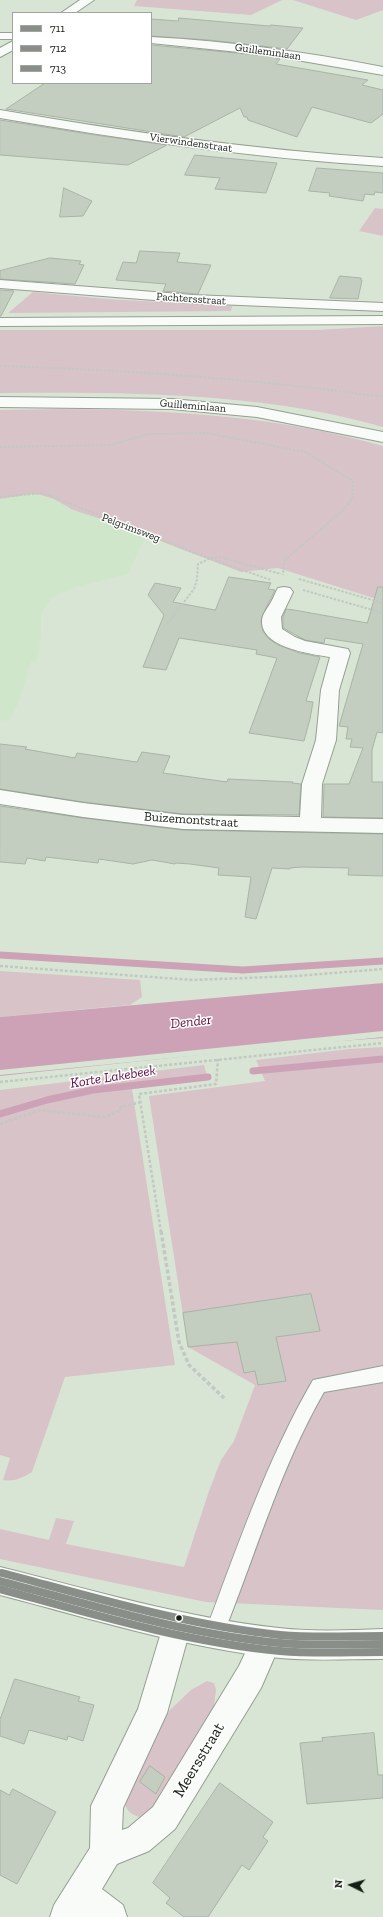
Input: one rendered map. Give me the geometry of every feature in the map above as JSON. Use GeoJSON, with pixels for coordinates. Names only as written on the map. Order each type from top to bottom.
{"type":"FeatureCollection","features":[{"type":"Feature","properties":{"kind":"street"},"geometry":{"type":"LineString","coordinates":[[70,12],[88,0]]}},
{"type":"Feature","properties":{"kind":"street"},"geometry":{"type":"LineString","coordinates":[[0,36],[12,36]]}},
{"type":"Feature","properties":{"kind":"street","name":"Guilleminlaan"},"geometry":{"type":"LineString","coordinates":[[152,40],[189,42],[275,52],[383,71]]}},
{"type":"Feature","properties":{"kind":"street"},"geometry":{"type":"LineString","coordinates":[[0,53],[12,46]]}},
{"type":"Feature","properties":{"kind":"street","name":"Vierwindenstraat"},"geometry":{"type":"LineString","coordinates":[[0,114],[106,131],[273,154],[383,162]]}},
{"type":"Feature","properties":{"kind":"street","name":"Pachtersstraat"},"geometry":{"type":"LineString","coordinates":[[0,284],[193,299],[383,307]]}},
{"type":"Feature","properties":{"kind":"street"},"geometry":{"type":"LineString","coordinates":[[0,322],[383,320]]}},
{"type":"Feature","properties":{"kind":"street","name":"Guilleminlaan"},"geometry":{"type":"LineString","coordinates":[[0,402],[172,404],[257,412],[383,438]]}},
{"type":"Feature","properties":{"kind":"street"},"geometry":{"type":"LineString","coordinates":[[286,590],[274,613],[271,621],[271,629],[277,635],[292,644],[342,648],[330,690],[326,740],[312,784],[310,826]]}},
{"type":"Feature","properties":{"kind":"street","name":"Buizemontstraat"},"geometry":{"type":"LineString","coordinates":[[0,797],[83,810],[183,822],[310,826],[383,826]]}},
{"type":"Feature","properties":{"kind":"street"},"geometry":{"type":"LineString","coordinates":[[0,1581],[116,1612],[176,1626],[266,1642],[294,1644],[383,1644]]}},
{"type":"Feature","properties":{"kind":"street"},"geometry":{"type":"LineString","coordinates":[[111,1917],[73,1905],[106,1852],[107,1806],[152,1713],[176,1626]]}},
{"type":"Feature","properties":{"kind":"street","name":"Meersstraat"},"geometry":{"type":"LineString","coordinates":[[106,1852],[138,1840],[164,1818],[250,1677],[266,1642]]}},
{"type":"Feature","properties":{"kind":"lane"},"geometry":{"type":"LineString","coordinates":[[214,1633],[262,1507],[297,1423],[319,1385],[383,1374]]}},
{"type":"Feature","properties":{"kind":"path"},"geometry":{"type":"LineString","coordinates":[[0,366],[93,369],[326,389],[383,397]]}},
{"type":"Feature","properties":{"kind":"path"},"geometry":{"type":"LineString","coordinates":[[0,447],[111,444],[148,434],[207,433],[305,452],[353,481],[352,499],[343,510],[284,560],[286,590]]}},
{"type":"Feature","properties":{"kind":"path","name":"Pelgrimsweg"},"geometry":{"type":"LineString","coordinates":[[0,497],[34,493],[43,494],[209,559],[260,577],[286,590],[383,613]]}},
{"type":"Feature","properties":{"kind":"path"},"geometry":{"type":"LineString","coordinates":[[168,624],[174,611],[183,604],[196,582],[198,564],[209,559]]}},
{"type":"Feature","properties":{"kind":"path"},"geometry":{"type":"LineString","coordinates":[[0,966],[192,980],[288,976],[383,969]]}},
{"type":"Feature","properties":{"kind":"path"},"geometry":{"type":"LineString","coordinates":[[0,1082],[218,1059],[383,1044]]}},
{"type":"Feature","properties":{"kind":"path"},"geometry":{"type":"LineString","coordinates":[[218,1059],[216,1084],[139,1094],[179,1342],[189,1365],[224,1398]]}},
{"type":"Feature","properties":{"kind":"path"},"geometry":{"type":"LineString","coordinates":[[0,1124],[40,1110],[105,1117],[119,1112],[121,1107],[140,1102]]}},
{"type":"Feature","properties":{"kind":"shaded area"},"geometry":{"type":"Polygon","coordinates":[[[137,0],[282,0],[251,15],[134,6],[137,0]]]}},
{"type":"Feature","properties":{"kind":"shaded area"},"geometry":{"type":"Polygon","coordinates":[[[293,0],[383,0],[383,10],[356,20],[293,0]]]}},
{"type":"Feature","properties":{"kind":"shaded area"},"geometry":{"type":"Polygon","coordinates":[[[375,208],[383,209],[383,236],[359,231],[375,208]]]}},
{"type":"Feature","properties":{"kind":"shaded area"},"geometry":{"type":"Polygon","coordinates":[[[33,292],[107,299],[232,306],[231,311],[8,313],[33,292]]]}},
{"type":"Feature","properties":{"kind":"shaded area"},"geometry":{"type":"Polygon","coordinates":[[[383,326],[383,427],[337,415],[290,407],[193,396],[96,393],[0,393],[0,330],[316,330],[383,326]]]}},
{"type":"Feature","properties":{"kind":"shaded area"},"geometry":{"type":"Polygon","coordinates":[[[63,409],[184,413],[264,421],[344,436],[383,446],[383,601],[278,568],[241,572],[119,525],[73,510],[54,499],[41,495],[32,494],[0,499],[0,410],[63,409]]]}},
{"type":"Feature","properties":{"kind":"shaded area"},"geometry":{"type":"Polygon","coordinates":[[[32,494],[54,499],[73,510],[146,535],[128,574],[73,588],[53,597],[41,613],[41,636],[37,659],[31,662],[18,704],[10,720],[0,721],[0,499],[32,494]]]}},
{"type":"Feature","properties":{"kind":"shaded area"},"geometry":{"type":"Polygon","coordinates":[[[0,971],[140,980],[142,997],[130,1005],[0,1017],[0,971]]]}},
{"type":"Feature","properties":{"kind":"shaded area"},"geometry":{"type":"Polygon","coordinates":[[[383,1047],[383,1610],[206,1602],[0,1559],[0,1529],[49,1540],[56,1518],[74,1521],[66,1544],[184,1567],[209,1491],[221,1460],[234,1441],[255,1385],[188,1347],[149,1096],[265,1081],[256,1060],[349,1049],[383,1047]]]}},
{"type":"Feature","properties":{"kind":"shaded area"},"geometry":{"type":"Polygon","coordinates":[[[204,1065],[208,1079],[132,1089],[175,1365],[65,1377],[32,1472],[18,1479],[3,1480],[10,1458],[0,1455],[0,1090],[204,1065]]]}},
{"type":"Feature","properties":{"kind":"shaded area"},"geometry":{"type":"Polygon","coordinates":[[[207,1681],[214,1683],[216,1690],[212,1724],[151,1810],[139,1817],[133,1814],[127,1809],[124,1800],[169,1711],[191,1690],[207,1681]]]}},
{"type":"Feature","properties":{"kind":"water","name":"Dender"},"geometry":{"type":"Polygon","coordinates":[[[383,983],[383,1038],[312,1043],[0,1076],[0,1017],[383,983]]]}},
{"type":"Feature","properties":{"kind":"pier"},"geometry":{"type":"Polygon","coordinates":[[[383,1031],[383,1037],[0,1075],[0,1070],[383,1031]]]}},
{"type":"Feature","properties":{"kind":"building"},"geometry":{"type":"Polygon","coordinates":[[[179,18],[303,28],[287,49],[209,40],[152,36],[152,19],[178,21],[179,18]]]}},
{"type":"Feature","properties":{"kind":"building"},"geometry":{"type":"Polygon","coordinates":[[[152,45],[268,56],[280,59],[276,64],[368,80],[362,85],[383,90],[383,114],[371,123],[312,107],[297,137],[248,120],[247,117],[244,117],[240,108],[184,137],[6,109],[44,84],[152,84],[152,45]]]}},
{"type":"Feature","properties":{"kind":"building"},"geometry":{"type":"Polygon","coordinates":[[[0,120],[167,145],[128,165],[0,155],[0,120]]]}},
{"type":"Feature","properties":{"kind":"building"},"geometry":{"type":"Polygon","coordinates":[[[195,155],[277,163],[266,193],[215,189],[220,178],[185,175],[195,155]]]}},
{"type":"Feature","properties":{"kind":"building"},"geometry":{"type":"Polygon","coordinates":[[[317,168],[383,173],[383,193],[375,192],[374,195],[365,194],[363,201],[329,196],[330,193],[309,191],[317,168]]]}},
{"type":"Feature","properties":{"kind":"building"},"geometry":{"type":"Polygon","coordinates":[[[64,188],[92,201],[83,216],[60,217],[64,188]]]}},
{"type":"Feature","properties":{"kind":"building"},"geometry":{"type":"Polygon","coordinates":[[[140,251],[180,253],[177,262],[211,265],[198,294],[163,291],[166,284],[116,280],[123,262],[136,263],[140,251]]]}},
{"type":"Feature","properties":{"kind":"building"},"geometry":{"type":"Polygon","coordinates":[[[50,258],[81,261],[79,264],[84,265],[75,284],[0,279],[0,271],[50,258]]]}},
{"type":"Feature","properties":{"kind":"building"},"geometry":{"type":"Polygon","coordinates":[[[340,276],[361,278],[362,280],[358,299],[330,298],[340,276]]]}},
{"type":"Feature","properties":{"kind":"building"},"geometry":{"type":"Polygon","coordinates":[[[0,290],[14,291],[1,316],[0,316],[0,290]]]}},
{"type":"Feature","properties":{"kind":"building"},"geometry":{"type":"Polygon","coordinates":[[[229,577],[271,583],[268,589],[275,590],[262,616],[261,621],[263,631],[269,639],[278,645],[300,653],[320,657],[306,701],[313,702],[304,741],[249,733],[277,658],[256,654],[257,650],[179,638],[166,670],[143,667],[164,615],[148,595],[155,583],[181,588],[173,602],[215,610],[229,577]]]}},
{"type":"Feature","properties":{"kind":"building"},"geometry":{"type":"Polygon","coordinates":[[[378,587],[383,587],[383,733],[377,732],[372,750],[372,782],[383,782],[383,818],[323,817],[324,784],[349,784],[363,748],[350,747],[352,739],[346,739],[348,727],[339,726],[363,644],[325,638],[324,643],[305,640],[283,628],[283,617],[286,609],[367,623],[378,587]]]}},
{"type":"Feature","properties":{"kind":"building"},"geometry":{"type":"Polygon","coordinates":[[[0,744],[27,747],[25,749],[75,758],[77,753],[137,762],[142,752],[170,756],[163,773],[227,782],[228,779],[293,782],[292,783],[301,784],[299,815],[183,814],[83,802],[0,789],[0,744]]]}},
{"type":"Feature","properties":{"kind":"building"},"geometry":{"type":"Polygon","coordinates":[[[0,806],[183,830],[383,834],[383,876],[348,875],[349,868],[272,868],[256,919],[245,917],[251,877],[218,875],[219,868],[190,864],[175,864],[152,860],[133,864],[99,859],[98,863],[46,857],[45,861],[27,858],[25,864],[0,862],[0,806]]]}},
{"type":"Feature","properties":{"kind":"building"},"geometry":{"type":"Polygon","coordinates":[[[311,1294],[320,1331],[276,1337],[286,1381],[258,1385],[255,1371],[244,1373],[237,1342],[188,1347],[183,1313],[311,1294]]]}},
{"type":"Feature","properties":{"kind":"building"},"geometry":{"type":"Polygon","coordinates":[[[15,1679],[80,1697],[78,1701],[94,1705],[83,1741],[68,1736],[67,1740],[29,1730],[24,1744],[0,1736],[0,1720],[15,1679]]]}},
{"type":"Feature","properties":{"kind":"building"},"geometry":{"type":"Polygon","coordinates":[[[374,1733],[378,1775],[383,1775],[383,1798],[307,1804],[300,1743],[323,1741],[322,1738],[374,1733]]]}},
{"type":"Feature","properties":{"kind":"building"},"geometry":{"type":"Polygon","coordinates":[[[150,1766],[165,1777],[156,1794],[140,1782],[150,1766]]]}},
{"type":"Feature","properties":{"kind":"building"},"geometry":{"type":"Polygon","coordinates":[[[220,1783],[273,1822],[263,1837],[268,1841],[249,1870],[242,1865],[208,1917],[184,1917],[166,1903],[170,1898],[153,1883],[220,1783]]]}},
{"type":"Feature","properties":{"kind":"building"},"geometry":{"type":"Polygon","coordinates":[[[13,1789],[56,1812],[17,1884],[0,1875],[0,1790],[9,1795],[13,1789]]]}},
{"type":"Feature","properties":{"kind":"waterway"},"geometry":{"type":"LineString","coordinates":[[0,955],[243,970],[383,961]]}},
{"type":"Feature","properties":{"kind":"waterway","name":"Korte Lakebeek"},"geometry":{"type":"LineString","coordinates":[[253,1071],[383,1059]]}},
{"type":"Feature","properties":{"kind":"waterway","name":"Korte Lakebeek"},"geometry":{"type":"LineString","coordinates":[[0,1114],[47,1100],[93,1090],[208,1077]]}},
{"type":"Feature","properties":{"kind":"transit line","name":"713"},"geometry":{"type":"LineString","coordinates":[[2,1573],[140,1609],[245,1630],[280,1635],[332,1637],[383,1636]]}},
{"type":"Feature","properties":{"kind":"transit line","name":"711"},"geometry":{"type":"LineString","coordinates":[[0,1581],[139,1617],[209,1633],[244,1639],[280,1643],[332,1645],[383,1644]]}},
{"type":"Feature","properties":{"kind":"transit line","name":"712"},"geometry":{"type":"LineString","coordinates":[[0,1589],[139,1626],[244,1647],[280,1651],[332,1653],[383,1652]]}}]}
